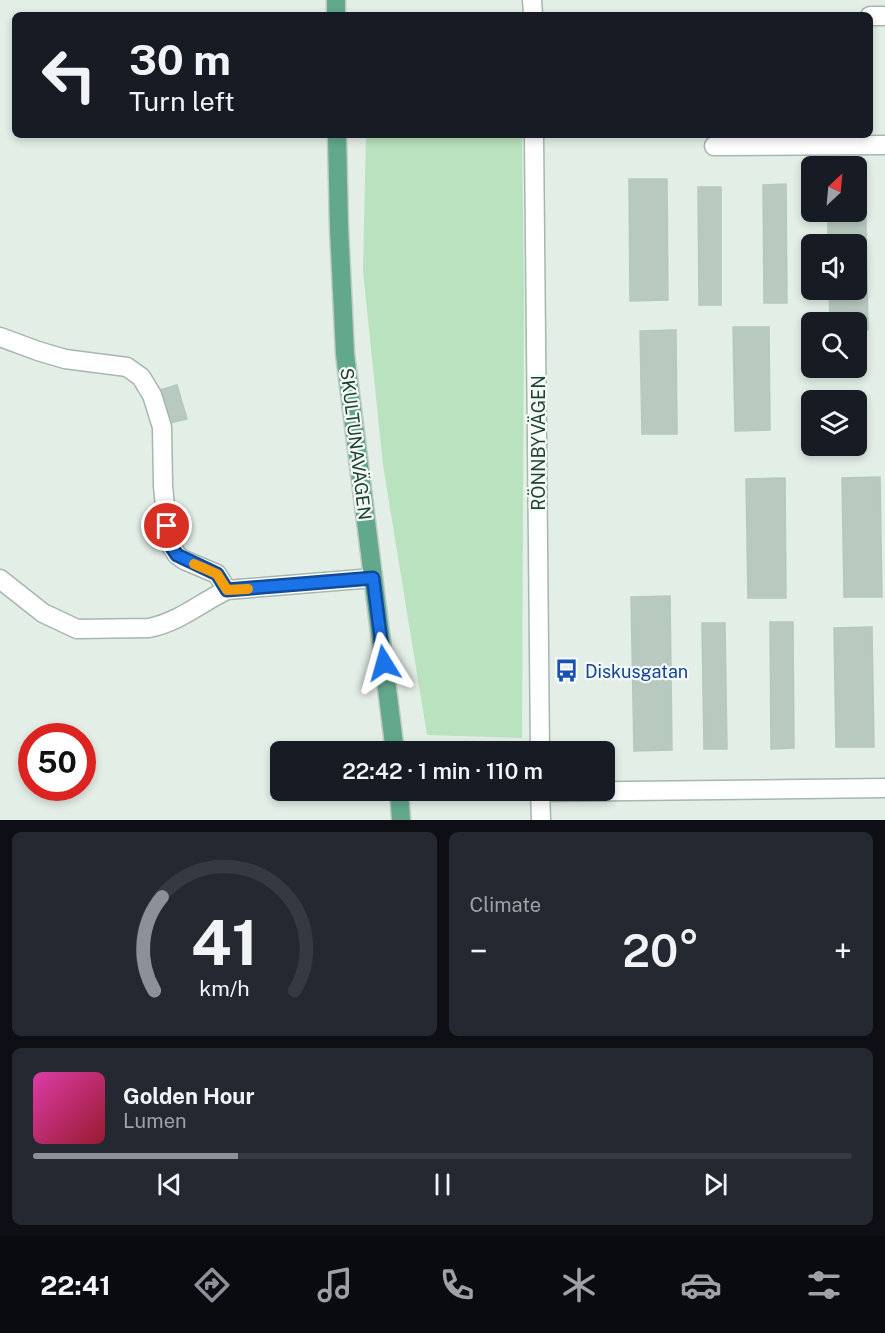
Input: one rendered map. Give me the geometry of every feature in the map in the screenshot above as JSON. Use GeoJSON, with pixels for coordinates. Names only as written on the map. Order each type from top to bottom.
{"type":"FeatureCollection","features":[{"type":"Feature","properties":{"kind":"main road","name":"SKULTUNAVÄGEN"},"geometry":{"type":"LineString","coordinates":[[338,138],[339,228],[345,354],[394,741]]}},
{"type":"Feature","properties":{"kind":"main road"},"geometry":{"type":"LineString","coordinates":[[400,801],[401,820]]}},
{"type":"Feature","properties":{"kind":"street","name":"RÖNNBYVÄGEN"},"geometry":{"type":"LineString","coordinates":[[534,138],[540,741]]}},
{"type":"Feature","properties":{"kind":"street"},"geometry":{"type":"LineString","coordinates":[[714,146],[885,145]]}},
{"type":"Feature","properties":{"kind":"street"},"geometry":{"type":"LineString","coordinates":[[0,337],[65,359],[127,367],[141,377],[152,395],[162,427],[164,496],[171,546],[184,560],[217,574],[227,590]]}},
{"type":"Feature","properties":{"kind":"street"},"geometry":{"type":"LineString","coordinates":[[0,579],[43,613],[77,629],[160,626],[176,621],[227,590],[373,578]]}},
{"type":"Feature","properties":{"kind":"street"},"geometry":{"type":"LineString","coordinates":[[615,790],[885,788]]}},
{"type":"Feature","properties":{"kind":"street"},"geometry":{"type":"LineString","coordinates":[[540,801],[541,820]]}},
{"type":"Feature","properties":{"kind":"green space"},"geometry":{"type":"Polygon","coordinates":[[[366,138],[522,138],[524,290],[522,738],[427,735],[383,465],[363,271],[366,138]]]}},
{"type":"Feature","properties":{"kind":"building"},"geometry":{"type":"Polygon","coordinates":[[[629,179],[667,179],[668,300],[630,301],[629,179]]]}},
{"type":"Feature","properties":{"kind":"building"},"geometry":{"type":"Polygon","coordinates":[[[786,184],[787,303],[764,303],[763,185],[786,184]]]}},
{"type":"Feature","properties":{"kind":"building"},"geometry":{"type":"Polygon","coordinates":[[[698,187],[721,187],[721,305],[699,305],[698,187]]]}},
{"type":"Feature","properties":{"kind":"building"},"geometry":{"type":"Polygon","coordinates":[[[828,222],[866,222],[866,234],[828,234],[828,222]]]}},
{"type":"Feature","properties":{"kind":"building"},"geometry":{"type":"Polygon","coordinates":[[[867,278],[868,330],[867,312],[830,312],[829,300],[867,300],[867,278]]]}},
{"type":"Feature","properties":{"kind":"building"},"geometry":{"type":"Polygon","coordinates":[[[733,327],[769,327],[770,430],[735,431],[733,327]]]}},
{"type":"Feature","properties":{"kind":"building"},"geometry":{"type":"Polygon","coordinates":[[[676,330],[677,434],[642,434],[640,331],[676,330]]]}},
{"type":"Feature","properties":{"kind":"building"},"geometry":{"type":"Polygon","coordinates":[[[177,385],[187,419],[170,423],[160,390],[177,385]]]}},
{"type":"Feature","properties":{"kind":"building"},"geometry":{"type":"Polygon","coordinates":[[[880,477],[882,597],[844,597],[842,478],[880,477]]]}},
{"type":"Feature","properties":{"kind":"building"},"geometry":{"type":"Polygon","coordinates":[[[785,478],[786,598],[748,598],[746,479],[785,478]]]}},
{"type":"Feature","properties":{"kind":"building"},"geometry":{"type":"Polygon","coordinates":[[[670,596],[672,750],[634,751],[631,597],[670,596]]]}},
{"type":"Feature","properties":{"kind":"building"},"geometry":{"type":"Polygon","coordinates":[[[770,622],[793,622],[794,748],[771,749],[770,622]]]}},
{"type":"Feature","properties":{"kind":"building"},"geometry":{"type":"Polygon","coordinates":[[[702,623],[725,623],[727,749],[704,749],[702,623]]]}},
{"type":"Feature","properties":{"kind":"building"},"geometry":{"type":"Polygon","coordinates":[[[872,627],[874,747],[836,747],[834,628],[872,627]]]}},
{"type":"Feature","properties":{"kind":"slow traffic"},"geometry":{"type":"LineString","coordinates":[[194,564],[217,574],[227,590],[248,589]]}},
{"type":"Feature","properties":{"kind":"place","name":"Diskusgatan"},"geometry":{"type":"Point","coordinates":[567,671]}},
{"type":"Feature","properties":{"kind":"route"},"geometry":{"type":"LineString","coordinates":[[167,526],[171,546],[177,555],[217,574],[227,590],[373,578],[384,663]]}}]}
